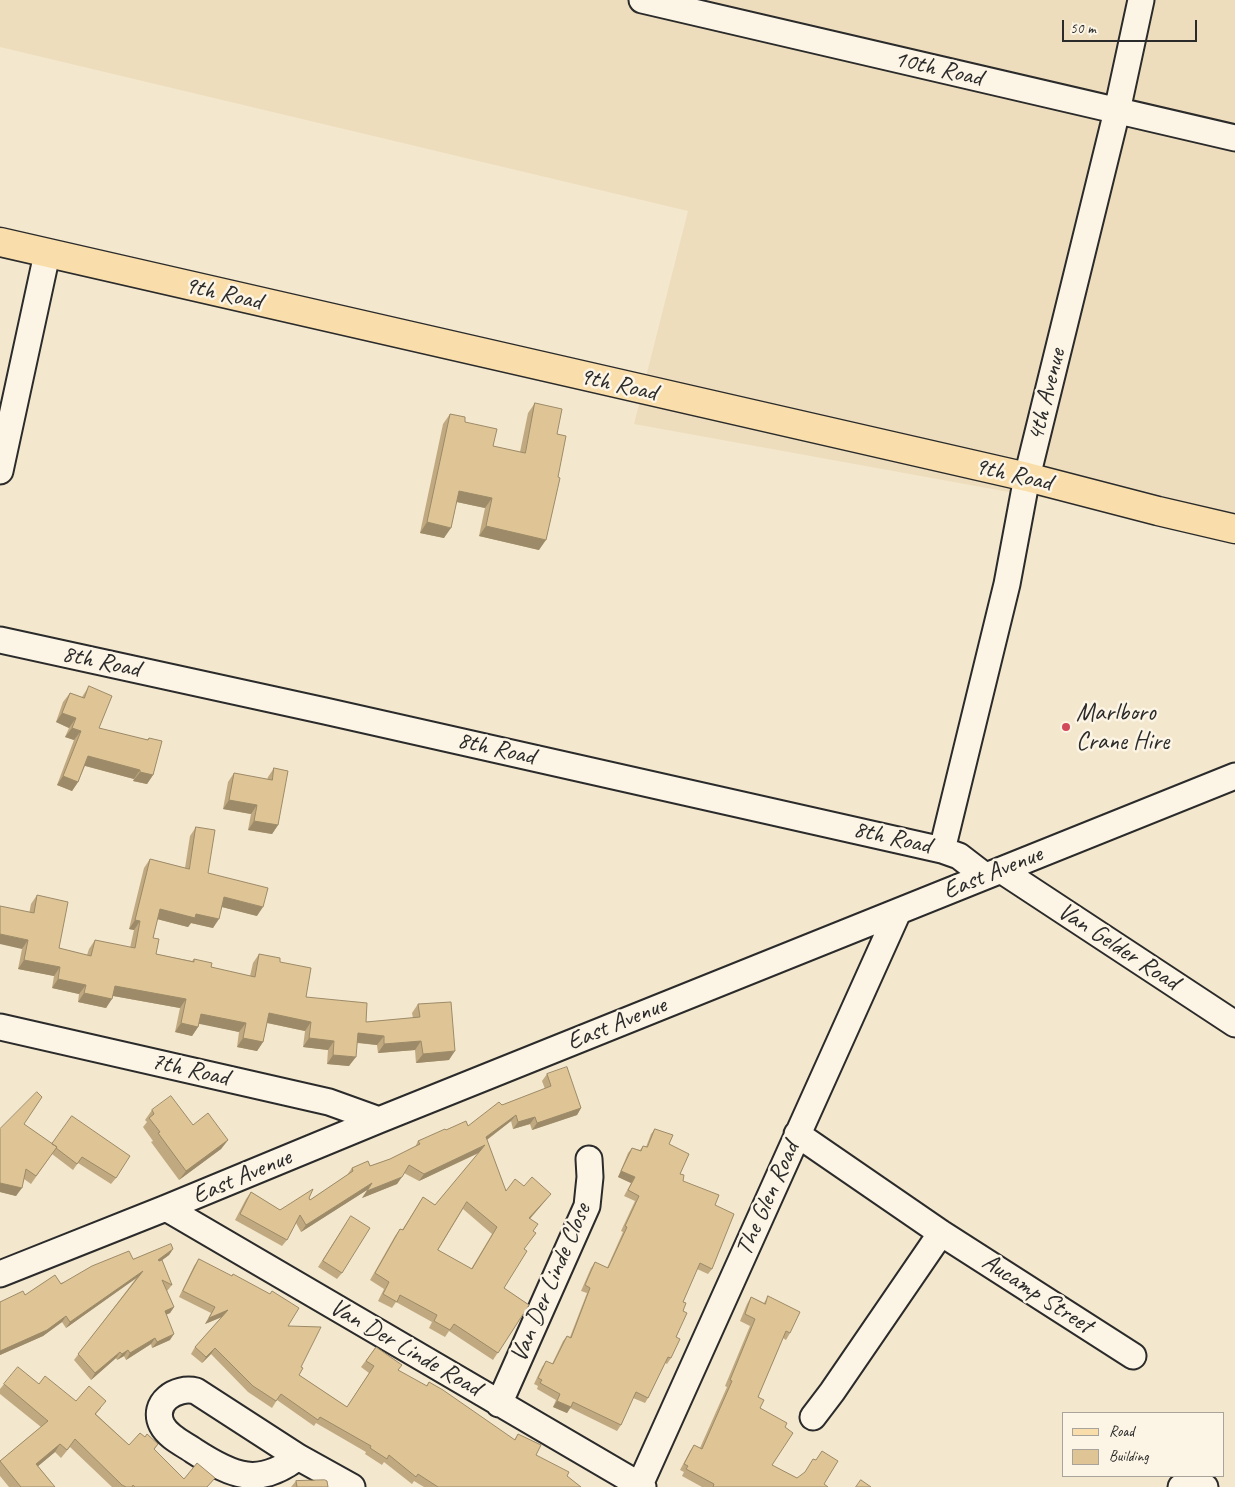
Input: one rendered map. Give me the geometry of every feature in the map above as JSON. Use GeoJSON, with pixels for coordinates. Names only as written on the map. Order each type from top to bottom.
{"type":"FeatureCollection","features":[{"type":"Feature","properties":{"kind":"main road","name":"9th Road"},"geometry":{"type":"LineString","coordinates":[[0,242],[1027,477],[1235,529]]}},
{"type":"Feature","properties":{"kind":"street","name":"10th Road"},"geometry":{"type":"LineString","coordinates":[[642,0],[1235,138]]}},
{"type":"Feature","properties":{"kind":"street","name":"4th Avenue"},"geometry":{"type":"LineString","coordinates":[[942,850],[1007,584],[1027,477],[1141,0]]}},
{"type":"Feature","properties":{"kind":"street"},"geometry":{"type":"LineString","coordinates":[[0,470],[47,254]]}},
{"type":"Feature","properties":{"kind":"street","name":"8th Road"},"geometry":{"type":"LineString","coordinates":[[0,640],[344,715],[942,850],[959,856],[993,873]]}},
{"type":"Feature","properties":{"kind":"street","name":"East Avenue"},"geometry":{"type":"LineString","coordinates":[[0,1274],[1235,776]]}},
{"type":"Feature","properties":{"kind":"street","name":"Van Gelder Road"},"geometry":{"type":"LineString","coordinates":[[993,873],[1235,1024]]}},
{"type":"Feature","properties":{"kind":"street","name":"The Glen Road"},"geometry":{"type":"LineString","coordinates":[[641,1486],[898,912]]}},
{"type":"Feature","properties":{"kind":"street","name":"7th Road"},"geometry":{"type":"LineString","coordinates":[[0,1027],[328,1102],[379,1120]]}},
{"type":"Feature","properties":{"kind":"street","name":"Aucamp Street"},"geometry":{"type":"LineString","coordinates":[[797,1134],[941,1233],[1133,1356]]}},
{"type":"Feature","properties":{"kind":"street","name":"Van Der Linde Close"},"geometry":{"type":"LineString","coordinates":[[499,1404],[588,1206],[589,1158]]}},
{"type":"Feature","properties":{"kind":"street","name":"Van Der Linde Road"},"geometry":{"type":"LineString","coordinates":[[166,1208],[641,1486]]}},
{"type":"Feature","properties":{"kind":"street"},"geometry":{"type":"LineString","coordinates":[[813,1417],[941,1233]]}},
{"type":"Feature","properties":{"kind":"street"},"geometry":{"type":"LineString","coordinates":[[298,1457],[272,1476],[257,1480],[238,1476],[219,1467],[170,1434],[161,1423],[160,1406],[167,1397],[181,1392],[196,1391],[298,1457],[352,1487]]}},
{"type":"Feature","properties":{"kind":"street"},"geometry":{"type":"LineString","coordinates":[[1181,1487],[1193,1485],[1205,1487]]}},
{"type":"Feature","properties":{"kind":"shaded area"},"geometry":{"type":"Polygon","coordinates":[[[0,0],[1235,0],[1235,533],[634,424],[688,211],[0,47],[0,0]]]}},
{"type":"Feature","properties":{"kind":"building"},"geometry":{"type":"Polygon","coordinates":[[[535,403],[562,409],[557,434],[566,436],[558,477],[560,478],[546,540],[486,526],[492,498],[459,491],[451,528],[427,522],[450,414],[465,417],[465,422],[497,429],[493,446],[525,453],[535,403]]]}},
{"type":"Feature","properties":{"kind":"building"},"geometry":{"type":"Polygon","coordinates":[[[89,686],[112,696],[99,728],[148,740],[149,738],[162,741],[153,775],[88,756],[78,782],[63,776],[81,731],[72,728],[76,718],[62,713],[70,693],[84,698],[89,686]]]}},
{"type":"Feature","properties":{"kind":"building"},"geometry":{"type":"Polygon","coordinates":[[[274,768],[288,771],[278,825],[254,821],[257,805],[229,800],[234,773],[272,780],[274,768]]]}},
{"type":"Feature","properties":{"kind":"building"},"geometry":{"type":"Polygon","coordinates":[[[196,827],[215,830],[208,873],[268,888],[263,907],[224,897],[219,919],[196,914],[195,918],[160,909],[153,938],[159,939],[156,954],[194,962],[194,959],[212,963],[211,967],[255,977],[259,954],[280,958],[280,962],[311,968],[306,997],[367,1003],[366,1022],[420,1017],[418,1004],[451,1002],[455,1051],[423,1054],[421,1041],[384,1044],[384,1036],[358,1033],[356,1057],[333,1055],[334,1041],[309,1038],[311,1022],[269,1013],[263,1042],[243,1038],[246,1023],[201,1014],[198,1027],[181,1023],[186,999],[115,986],[112,999],[84,993],[86,985],[58,979],[60,967],[24,960],[28,940],[0,934],[0,906],[34,913],[37,895],[68,902],[59,948],[91,956],[95,940],[135,948],[140,921],[135,920],[150,859],[189,869],[196,827]]]}},
{"type":"Feature","properties":{"kind":"building"},"geometry":{"type":"Polygon","coordinates":[[[567,1067],[581,1108],[537,1123],[535,1117],[518,1122],[516,1115],[486,1137],[506,1191],[515,1179],[524,1186],[532,1177],[551,1194],[529,1218],[538,1224],[533,1231],[536,1233],[524,1249],[527,1251],[504,1288],[529,1305],[498,1353],[454,1324],[450,1330],[434,1321],[437,1315],[400,1295],[397,1302],[383,1294],[389,1282],[375,1273],[400,1229],[403,1230],[423,1197],[435,1205],[485,1145],[424,1174],[409,1165],[402,1177],[367,1191],[372,1183],[306,1225],[300,1215],[287,1240],[240,1214],[251,1192],[280,1210],[313,1189],[310,1200],[353,1171],[352,1168],[368,1161],[370,1166],[390,1159],[420,1144],[418,1141],[445,1129],[466,1121],[468,1126],[499,1102],[502,1105],[551,1086],[547,1074],[567,1067]],[[467,1202],[438,1250],[472,1269],[497,1227],[467,1202]]]}},
{"type":"Feature","properties":{"kind":"building"},"geometry":{"type":"Polygon","coordinates":[[[37,1092],[42,1097],[24,1124],[57,1147],[36,1176],[26,1169],[22,1188],[0,1183],[0,1129],[37,1092]]]}},
{"type":"Feature","properties":{"kind":"building"},"geometry":{"type":"Polygon","coordinates":[[[171,1096],[193,1125],[208,1113],[228,1140],[186,1171],[149,1118],[154,1114],[152,1110],[171,1096]]]}},
{"type":"Feature","properties":{"kind":"building"},"geometry":{"type":"Polygon","coordinates":[[[72,1116],[130,1156],[116,1178],[82,1157],[77,1164],[52,1144],[72,1116]]]}},
{"type":"Feature","properties":{"kind":"building"},"geometry":{"type":"Polygon","coordinates":[[[655,1129],[673,1135],[669,1144],[689,1154],[680,1174],[684,1175],[683,1181],[719,1195],[715,1205],[734,1214],[712,1269],[700,1263],[683,1302],[686,1303],[683,1311],[687,1313],[676,1337],[680,1339],[671,1358],[668,1357],[648,1398],[636,1392],[621,1425],[573,1402],[571,1407],[557,1401],[560,1394],[540,1383],[542,1380],[538,1378],[546,1361],[553,1364],[567,1336],[571,1338],[590,1288],[585,1285],[595,1262],[608,1268],[639,1196],[628,1190],[635,1177],[621,1171],[632,1148],[641,1151],[643,1146],[647,1147],[655,1129]]]}},
{"type":"Feature","properties":{"kind":"building"},"geometry":{"type":"Polygon","coordinates":[[[351,1216],[370,1228],[342,1273],[323,1261],[351,1216]]]}},
{"type":"Feature","properties":{"kind":"building"},"geometry":{"type":"Polygon","coordinates":[[[171,1244],[173,1249],[158,1260],[162,1260],[172,1285],[162,1280],[174,1307],[165,1311],[174,1334],[157,1342],[155,1338],[130,1353],[128,1350],[122,1354],[120,1352],[95,1373],[78,1354],[143,1271],[70,1322],[66,1316],[47,1330],[0,1351],[0,1302],[23,1291],[25,1295],[55,1275],[61,1284],[92,1266],[129,1251],[133,1259],[171,1244]]]}},
{"type":"Feature","properties":{"kind":"building"},"geometry":{"type":"Polygon","coordinates":[[[199,1259],[232,1276],[233,1274],[270,1294],[272,1291],[299,1308],[288,1326],[321,1327],[301,1367],[303,1368],[299,1375],[347,1407],[374,1366],[366,1361],[376,1347],[402,1365],[398,1370],[427,1386],[429,1382],[443,1390],[515,1440],[518,1434],[541,1445],[536,1455],[569,1472],[567,1476],[581,1487],[438,1487],[418,1474],[416,1477],[389,1455],[387,1459],[370,1448],[371,1446],[320,1417],[318,1420],[281,1394],[276,1401],[253,1386],[215,1348],[206,1357],[195,1347],[228,1310],[209,1318],[215,1307],[183,1291],[199,1259]]]}},
{"type":"Feature","properties":{"kind":"building"},"geometry":{"type":"Polygon","coordinates":[[[768,1296],[800,1312],[790,1333],[786,1331],[758,1397],[764,1400],[760,1408],[787,1423],[785,1427],[793,1433],[772,1465],[797,1478],[805,1472],[813,1459],[816,1460],[822,1451],[838,1461],[824,1484],[828,1487],[713,1487],[714,1484],[686,1469],[688,1466],[684,1464],[694,1445],[702,1449],[732,1381],[730,1380],[755,1319],[745,1314],[751,1297],[765,1304],[768,1296]]]}},
{"type":"Feature","properties":{"kind":"building"},"geometry":{"type":"Polygon","coordinates":[[[18,1367],[39,1384],[45,1376],[76,1401],[89,1386],[106,1401],[95,1414],[129,1445],[140,1433],[145,1437],[147,1434],[158,1444],[154,1449],[184,1479],[197,1463],[215,1478],[207,1487],[135,1487],[133,1485],[132,1487],[126,1487],[75,1439],[67,1450],[60,1444],[36,1464],[55,1487],[21,1487],[0,1461],[48,1421],[4,1384],[18,1367]]]}},
{"type":"Feature","properties":{"kind":"building"},"geometry":{"type":"Polygon","coordinates":[[[325,1480],[328,1487],[297,1487],[296,1481],[325,1480]]]}},
{"type":"Feature","properties":{"kind":"building"},"geometry":{"type":"Polygon","coordinates":[[[861,1480],[871,1487],[856,1487],[861,1480]]]}},
{"type":"Feature","properties":{"kind":"place","name":"Marlboro Crane Hire"},"geometry":{"type":"Point","coordinates":[1066,727]}}]}
